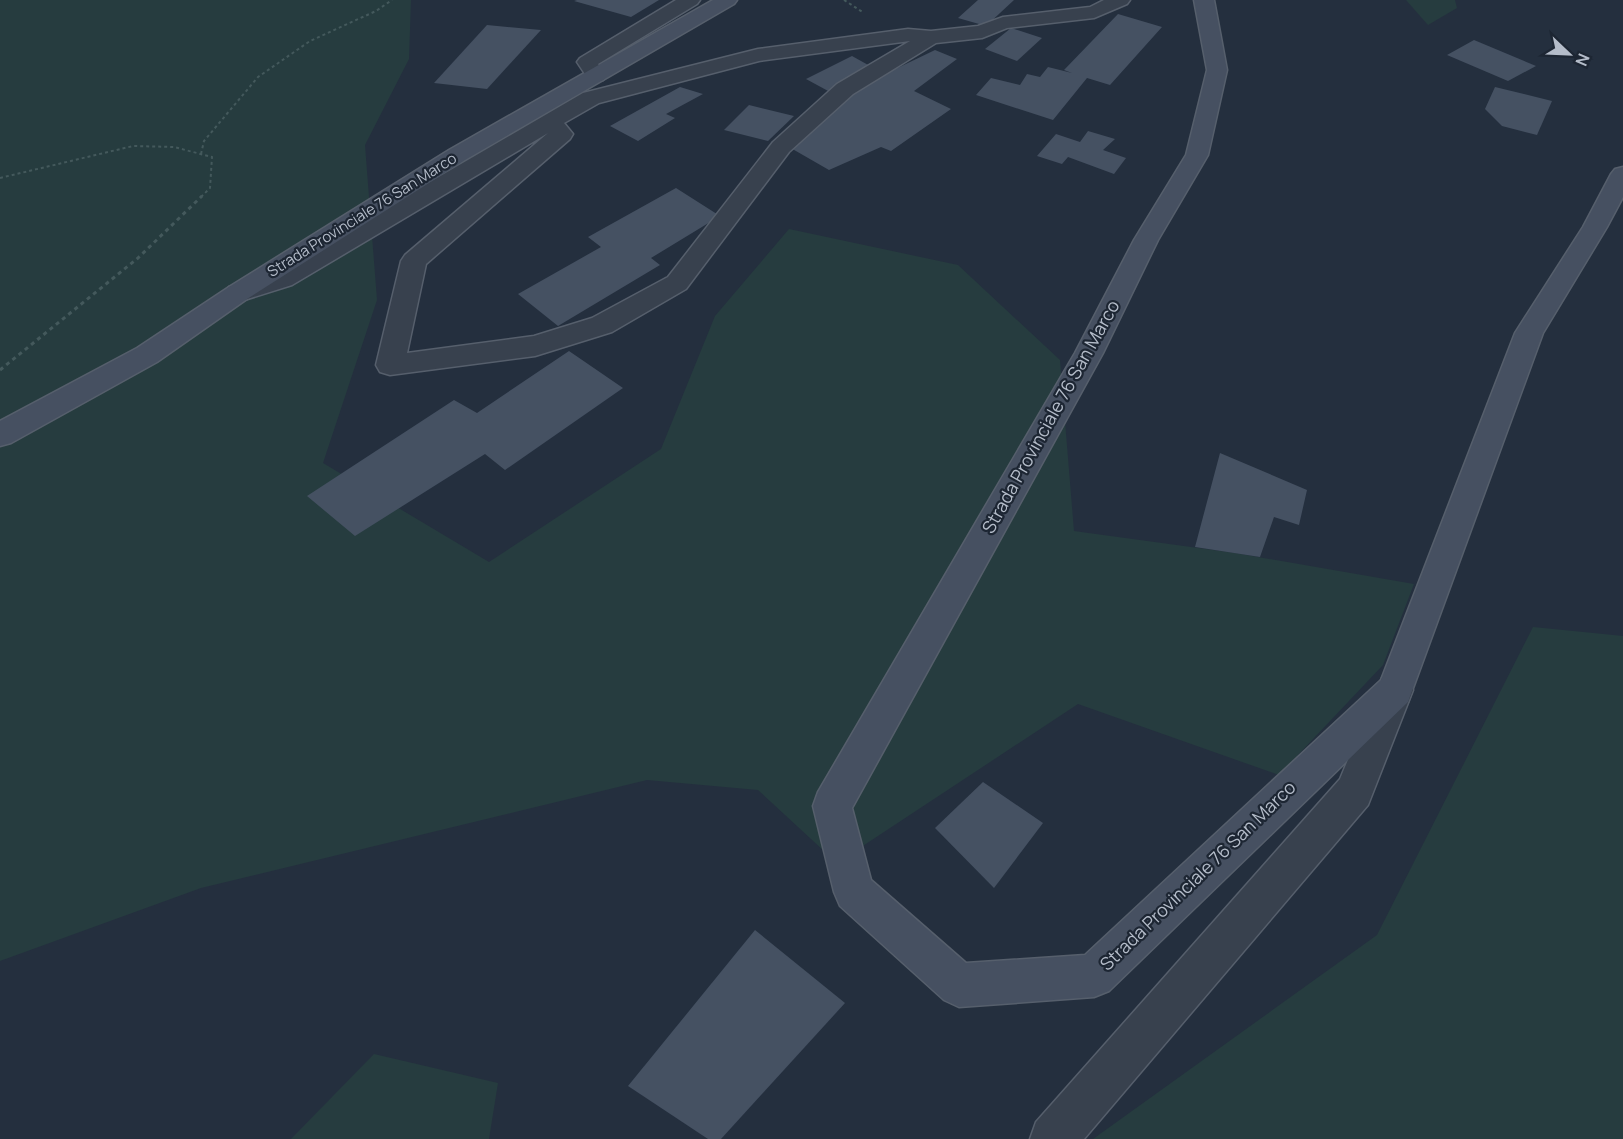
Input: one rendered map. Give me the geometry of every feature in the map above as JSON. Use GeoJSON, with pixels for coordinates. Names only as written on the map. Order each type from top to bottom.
{"type":"FeatureCollection","features":[{"type":"Feature","properties":{"kind":"street"},"geometry":{"type":"LineString","coordinates":[[596,76],[587,62],[690,0]]}},
{"type":"Feature","properties":{"kind":"street","name":"Strada Provinciale 76 San Marco"},"geometry":{"type":"LineString","coordinates":[[0,435],[147,355],[238,293],[457,155],[727,0]]}},
{"type":"Feature","properties":{"kind":"street"},"geometry":{"type":"LineString","coordinates":[[238,293],[283,279],[591,98],[758,55],[908,35],[931,37],[982,32],[1003,23],[1094,12],[1119,0]]}},
{"type":"Feature","properties":{"kind":"street","name":"Strada Provinciale 76 San Marco"},"geometry":{"type":"LineString","coordinates":[[1204,0],[1217,70],[1197,155],[1146,240],[1089,353],[832,806],[854,892],[959,985],[1094,976],[1395,690],[1529,333],[1595,227],[1623,174]]}},
{"type":"Feature","properties":{"kind":"street"},"geometry":{"type":"LineString","coordinates":[[550,122],[562,134],[414,261],[390,365],[535,346],[602,325],[677,283],[781,147],[845,89],[931,37]]}},
{"type":"Feature","properties":{"kind":"street"},"geometry":{"type":"LineString","coordinates":[[1053,1139],[1354,792],[1395,690]]}},
{"type":"Feature","properties":{"kind":"path"},"geometry":{"type":"LineString","coordinates":[[201,154],[204,141],[258,77],[310,41],[376,11],[392,0]]}},
{"type":"Feature","properties":{"kind":"path"},"geometry":{"type":"LineString","coordinates":[[0,178],[133,146],[155,145],[212,157],[210,188],[138,258],[0,370]]}},
{"type":"Feature","properties":{"kind":"green space"},"geometry":{"type":"Polygon","coordinates":[[[0,0],[411,0],[409,59],[365,145],[377,300],[323,463],[489,562],[661,449],[715,316],[789,229],[958,265],[1060,360],[1074,531],[1235,553],[1414,584],[1383,665],[1279,775],[1078,704],[837,863],[758,790],[647,780],[201,888],[0,961],[0,0]]]}},
{"type":"Feature","properties":{"kind":"green space"},"geometry":{"type":"Polygon","coordinates":[[[1406,0],[1455,0],[1457,8],[1428,25],[1406,0]]]}},
{"type":"Feature","properties":{"kind":"green space"},"geometry":{"type":"Polygon","coordinates":[[[1533,627],[1623,636],[1623,1139],[1093,1139],[1377,935],[1533,627]]]}},
{"type":"Feature","properties":{"kind":"green space"},"geometry":{"type":"Polygon","coordinates":[[[374,1054],[498,1083],[489,1139],[291,1139],[374,1054]]]}},
{"type":"Feature","properties":{"kind":"building"},"geometry":{"type":"Polygon","coordinates":[[[659,0],[631,17],[574,1],[659,0]]]}},
{"type":"Feature","properties":{"kind":"building"},"geometry":{"type":"Polygon","coordinates":[[[978,0],[1014,0],[986,26],[958,18],[978,0]]]}},
{"type":"Feature","properties":{"kind":"building"},"geometry":{"type":"Polygon","coordinates":[[[1118,14],[1162,27],[1110,85],[1087,78],[1053,120],[976,95],[991,78],[1020,85],[1027,74],[1040,77],[1048,67],[1072,73],[1064,70],[1118,14]]]}},
{"type":"Feature","properties":{"kind":"building"},"geometry":{"type":"Polygon","coordinates":[[[487,25],[541,30],[487,89],[434,83],[487,25]]]}},
{"type":"Feature","properties":{"kind":"building"},"geometry":{"type":"Polygon","coordinates":[[[1011,28],[1042,38],[1017,61],[985,49],[1011,28]]]}},
{"type":"Feature","properties":{"kind":"building"},"geometry":{"type":"Polygon","coordinates":[[[1474,40],[1536,66],[1508,81],[1447,55],[1474,40]]]}},
{"type":"Feature","properties":{"kind":"building"},"geometry":{"type":"Polygon","coordinates":[[[935,50],[957,59],[914,91],[951,109],[891,151],[881,147],[829,170],[789,147],[844,99],[885,74],[935,50]]]}},
{"type":"Feature","properties":{"kind":"building"},"geometry":{"type":"Polygon","coordinates":[[[852,56],[870,66],[830,92],[806,79],[852,56]]]}},
{"type":"Feature","properties":{"kind":"building"},"geometry":{"type":"Polygon","coordinates":[[[680,87],[703,94],[666,114],[675,118],[638,141],[610,126],[680,87]]]}},
{"type":"Feature","properties":{"kind":"building"},"geometry":{"type":"Polygon","coordinates":[[[1495,87],[1552,101],[1537,135],[1502,126],[1485,109],[1495,87]]]}},
{"type":"Feature","properties":{"kind":"building"},"geometry":{"type":"Polygon","coordinates":[[[749,105],[794,116],[768,141],[724,130],[749,105]]]}},
{"type":"Feature","properties":{"kind":"building"},"geometry":{"type":"Polygon","coordinates":[[[1088,131],[1115,139],[1103,150],[1126,158],[1114,174],[1068,157],[1062,164],[1037,156],[1056,134],[1080,142],[1088,131]]]}},
{"type":"Feature","properties":{"kind":"building"},"geometry":{"type":"Polygon","coordinates":[[[676,188],[720,216],[651,258],[660,265],[558,326],[518,294],[601,247],[588,237],[676,188]]]}},
{"type":"Feature","properties":{"kind":"building"},"geometry":{"type":"Polygon","coordinates":[[[569,351],[623,388],[505,470],[485,454],[355,536],[307,496],[454,400],[477,413],[569,351]]]}},
{"type":"Feature","properties":{"kind":"building"},"geometry":{"type":"Polygon","coordinates":[[[1220,453],[1307,490],[1299,525],[1274,517],[1260,557],[1195,547],[1220,453]]]}},
{"type":"Feature","properties":{"kind":"building"},"geometry":{"type":"Polygon","coordinates":[[[983,782],[1043,823],[994,888],[935,828],[983,782]]]}},
{"type":"Feature","properties":{"kind":"building"},"geometry":{"type":"Polygon","coordinates":[[[755,930],[845,1003],[721,1139],[708,1139],[628,1086],[755,930]]]}}]}
